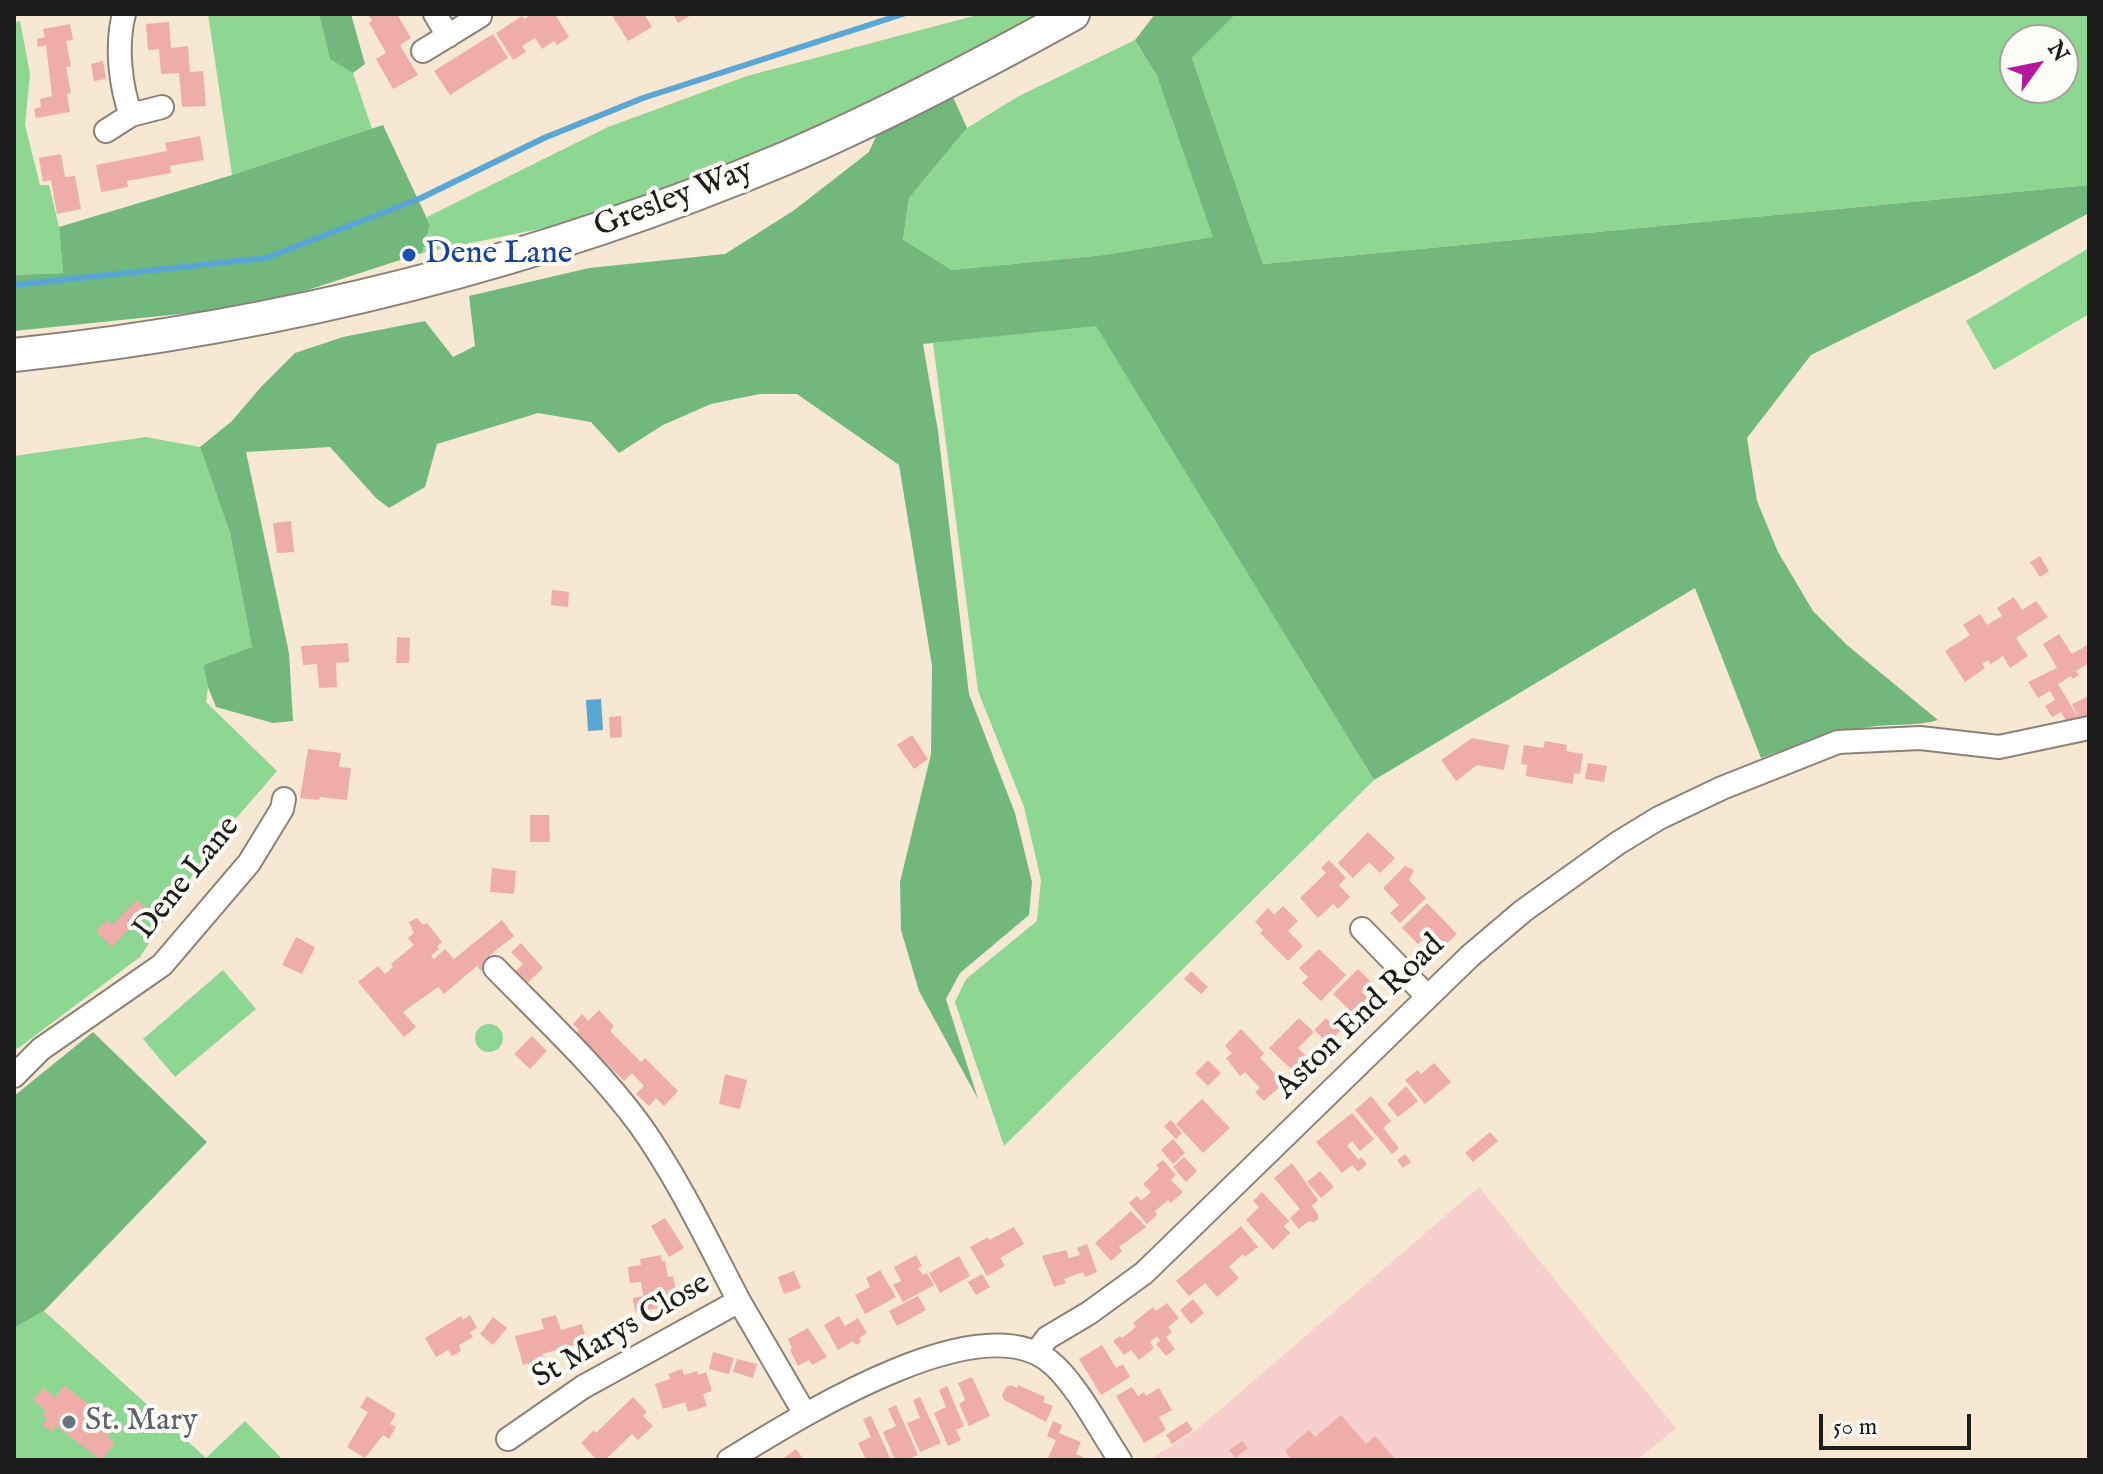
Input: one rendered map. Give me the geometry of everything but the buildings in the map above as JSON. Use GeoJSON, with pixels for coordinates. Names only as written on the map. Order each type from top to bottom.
{"type":"FeatureCollection","features":[{"type":"Feature","properties":{"kind":"street"},"geometry":{"type":"LineString","coordinates":[[124,14],[121,33],[123,87],[131,115]]}},
{"type":"Feature","properties":{"kind":"street"},"geometry":{"type":"LineString","coordinates":[[435,14],[448,36]]}},
{"type":"Feature","properties":{"kind":"street","name":"Gresley Way"},"geometry":{"type":"LineString","coordinates":[[14,355],[129,341],[294,313],[441,277],[587,234],[786,158],[986,62],[1073,14]]}},
{"type":"Feature","properties":{"kind":"street"},"geometry":{"type":"LineString","coordinates":[[423,51],[480,16]]}},
{"type":"Feature","properties":{"kind":"street"},"geometry":{"type":"LineString","coordinates":[[106,131],[131,115],[162,107]]}},
{"type":"Feature","properties":{"kind":"street","name":"Aston End Road"},"geometry":{"type":"LineString","coordinates":[[1036,1353],[1047,1338],[1089,1313],[1144,1273],[1428,997],[1523,911],[1618,843],[1659,818],[1751,776],[1838,742],[1920,738],[1999,747],[2089,728]]}},
{"type":"Feature","properties":{"kind":"street","name":"Dene Lane"},"geometry":{"type":"LineString","coordinates":[[14,1076],[41,1049],[162,965],[249,863],[282,809],[284,799]]}},
{"type":"Feature","properties":{"kind":"street"},"geometry":{"type":"LineString","coordinates":[[1362,929],[1428,997]]}},
{"type":"Feature","properties":{"kind":"street"},"geometry":{"type":"LineString","coordinates":[[495,968],[612,1090],[641,1128],[679,1189],[739,1301]]}},
{"type":"Feature","properties":{"kind":"street","name":"St Marys Close"},"geometry":{"type":"LineString","coordinates":[[508,1439],[583,1387],[739,1301],[805,1414]]}},
{"type":"Feature","properties":{"kind":"street"},"geometry":{"type":"LineString","coordinates":[[729,1460],[805,1414],[897,1370],[958,1348],[981,1346],[1036,1353],[1053,1364],[1120,1460]]}},
{"type":"Feature","properties":{"kind":"shaded area"},"geometry":{"type":"Polygon","coordinates":[[[1479,1187],[1676,1428],[1637,1460],[1149,1460],[1195,1431],[1479,1187]]]}},
{"type":"Feature","properties":{"kind":"green space"},"geometry":{"type":"Polygon","coordinates":[[[208,14],[319,14],[330,58],[353,73],[372,129],[232,175],[208,14]]]}},
{"type":"Feature","properties":{"kind":"green space"},"geometry":{"type":"Polygon","coordinates":[[[319,14],[351,14],[365,64],[353,73],[330,59],[319,14]]]}},
{"type":"Feature","properties":{"kind":"green space"},"geometry":{"type":"Polygon","coordinates":[[[981,14],[1037,14],[963,57],[759,154],[578,221],[422,253],[430,225],[427,217],[608,127],[747,76],[981,14]]]}},
{"type":"Feature","properties":{"kind":"green space"},"geometry":{"type":"Polygon","coordinates":[[[1155,14],[1236,14],[1192,58],[1263,264],[2089,185],[2089,213],[1974,275],[1811,355],[1747,438],[1757,501],[1778,552],[1813,611],[1847,645],[1938,720],[1846,731],[1761,758],[1695,588],[1374,780],[1096,326],[923,344],[938,431],[969,694],[1015,813],[1032,882],[1029,915],[960,973],[946,999],[978,1099],[919,991],[901,930],[900,882],[931,754],[932,666],[899,465],[797,394],[760,394],[711,404],[663,425],[619,453],[591,422],[538,413],[437,444],[425,487],[389,508],[330,447],[246,452],[289,653],[293,721],[273,723],[216,707],[203,665],[252,647],[230,533],[200,447],[232,421],[295,353],[343,337],[425,321],[453,357],[475,346],[469,296],[589,268],[725,254],[793,211],[869,152],[878,132],[907,110],[953,97],[967,128],[909,198],[903,240],[952,270],[1104,255],[1213,237],[1157,76],[1135,40],[1155,14]]]}},
{"type":"Feature","properties":{"kind":"green space"},"geometry":{"type":"Polygon","coordinates":[[[1236,14],[2089,14],[2089,185],[1263,264],[1192,58],[1236,14]]]}},
{"type":"Feature","properties":{"kind":"green space"},"geometry":{"type":"Polygon","coordinates":[[[20,21],[30,74],[25,125],[40,185],[49,185],[59,227],[63,273],[14,275],[14,22],[20,21]]]}},
{"type":"Feature","properties":{"kind":"green space"},"geometry":{"type":"Polygon","coordinates":[[[1135,40],[1157,76],[1214,237],[1104,255],[952,270],[903,241],[909,198],[967,128],[1019,96],[1135,40]]]}},
{"type":"Feature","properties":{"kind":"green space"},"geometry":{"type":"Polygon","coordinates":[[[383,125],[430,225],[422,253],[258,306],[14,331],[14,275],[63,273],[59,227],[383,125]]]}},
{"type":"Feature","properties":{"kind":"green space"},"geometry":{"type":"Polygon","coordinates":[[[2089,248],[2089,314],[1994,370],[1966,321],[2089,248]]]}},
{"type":"Feature","properties":{"kind":"green space"},"geometry":{"type":"Polygon","coordinates":[[[1096,325],[1374,780],[1004,1146],[955,1002],[966,979],[1037,921],[1041,880],[1024,807],[978,691],[933,343],[1096,325]]]}},
{"type":"Feature","properties":{"kind":"green space"},"geometry":{"type":"Polygon","coordinates":[[[146,437],[200,447],[230,533],[252,647],[203,665],[208,687],[206,702],[277,771],[208,851],[140,957],[17,1049],[14,1047],[14,456],[146,437]]]}},
{"type":"Feature","properties":{"kind":"green space"},"geometry":{"type":"Polygon","coordinates":[[[223,970],[256,1009],[175,1077],[143,1039],[223,970]]]}},
{"type":"Feature","properties":{"kind":"green space"},"geometry":{"type":"Polygon","coordinates":[[[489,1024],[499,1028],[503,1038],[499,1048],[489,1052],[479,1048],[475,1038],[479,1028],[489,1024]]]}},
{"type":"Feature","properties":{"kind":"green space"},"geometry":{"type":"Polygon","coordinates":[[[93,1032],[207,1142],[44,1311],[14,1328],[14,1096],[93,1032]]]}},
{"type":"Feature","properties":{"kind":"green space"},"geometry":{"type":"Polygon","coordinates":[[[44,1311],[206,1458],[245,1421],[283,1460],[14,1460],[14,1328],[44,1311]]]}},
{"type":"Feature","properties":{"kind":"water"},"geometry":{"type":"Polygon","coordinates":[[[601,699],[603,730],[588,731],[586,700],[601,699]]]}},
{"type":"Feature","properties":{"kind":"waterway"},"geometry":{"type":"LineString","coordinates":[[14,285],[266,258],[421,198],[544,138],[643,98],[903,14]]}},
{"type":"Feature","properties":{"kind":"place","name":"Dene Lane"},"geometry":{"type":"Point","coordinates":[409,255]}},
{"type":"Feature","properties":{"kind":"place","name":"St. Mary"},"geometry":{"type":"Point","coordinates":[69,1422]}}]}
